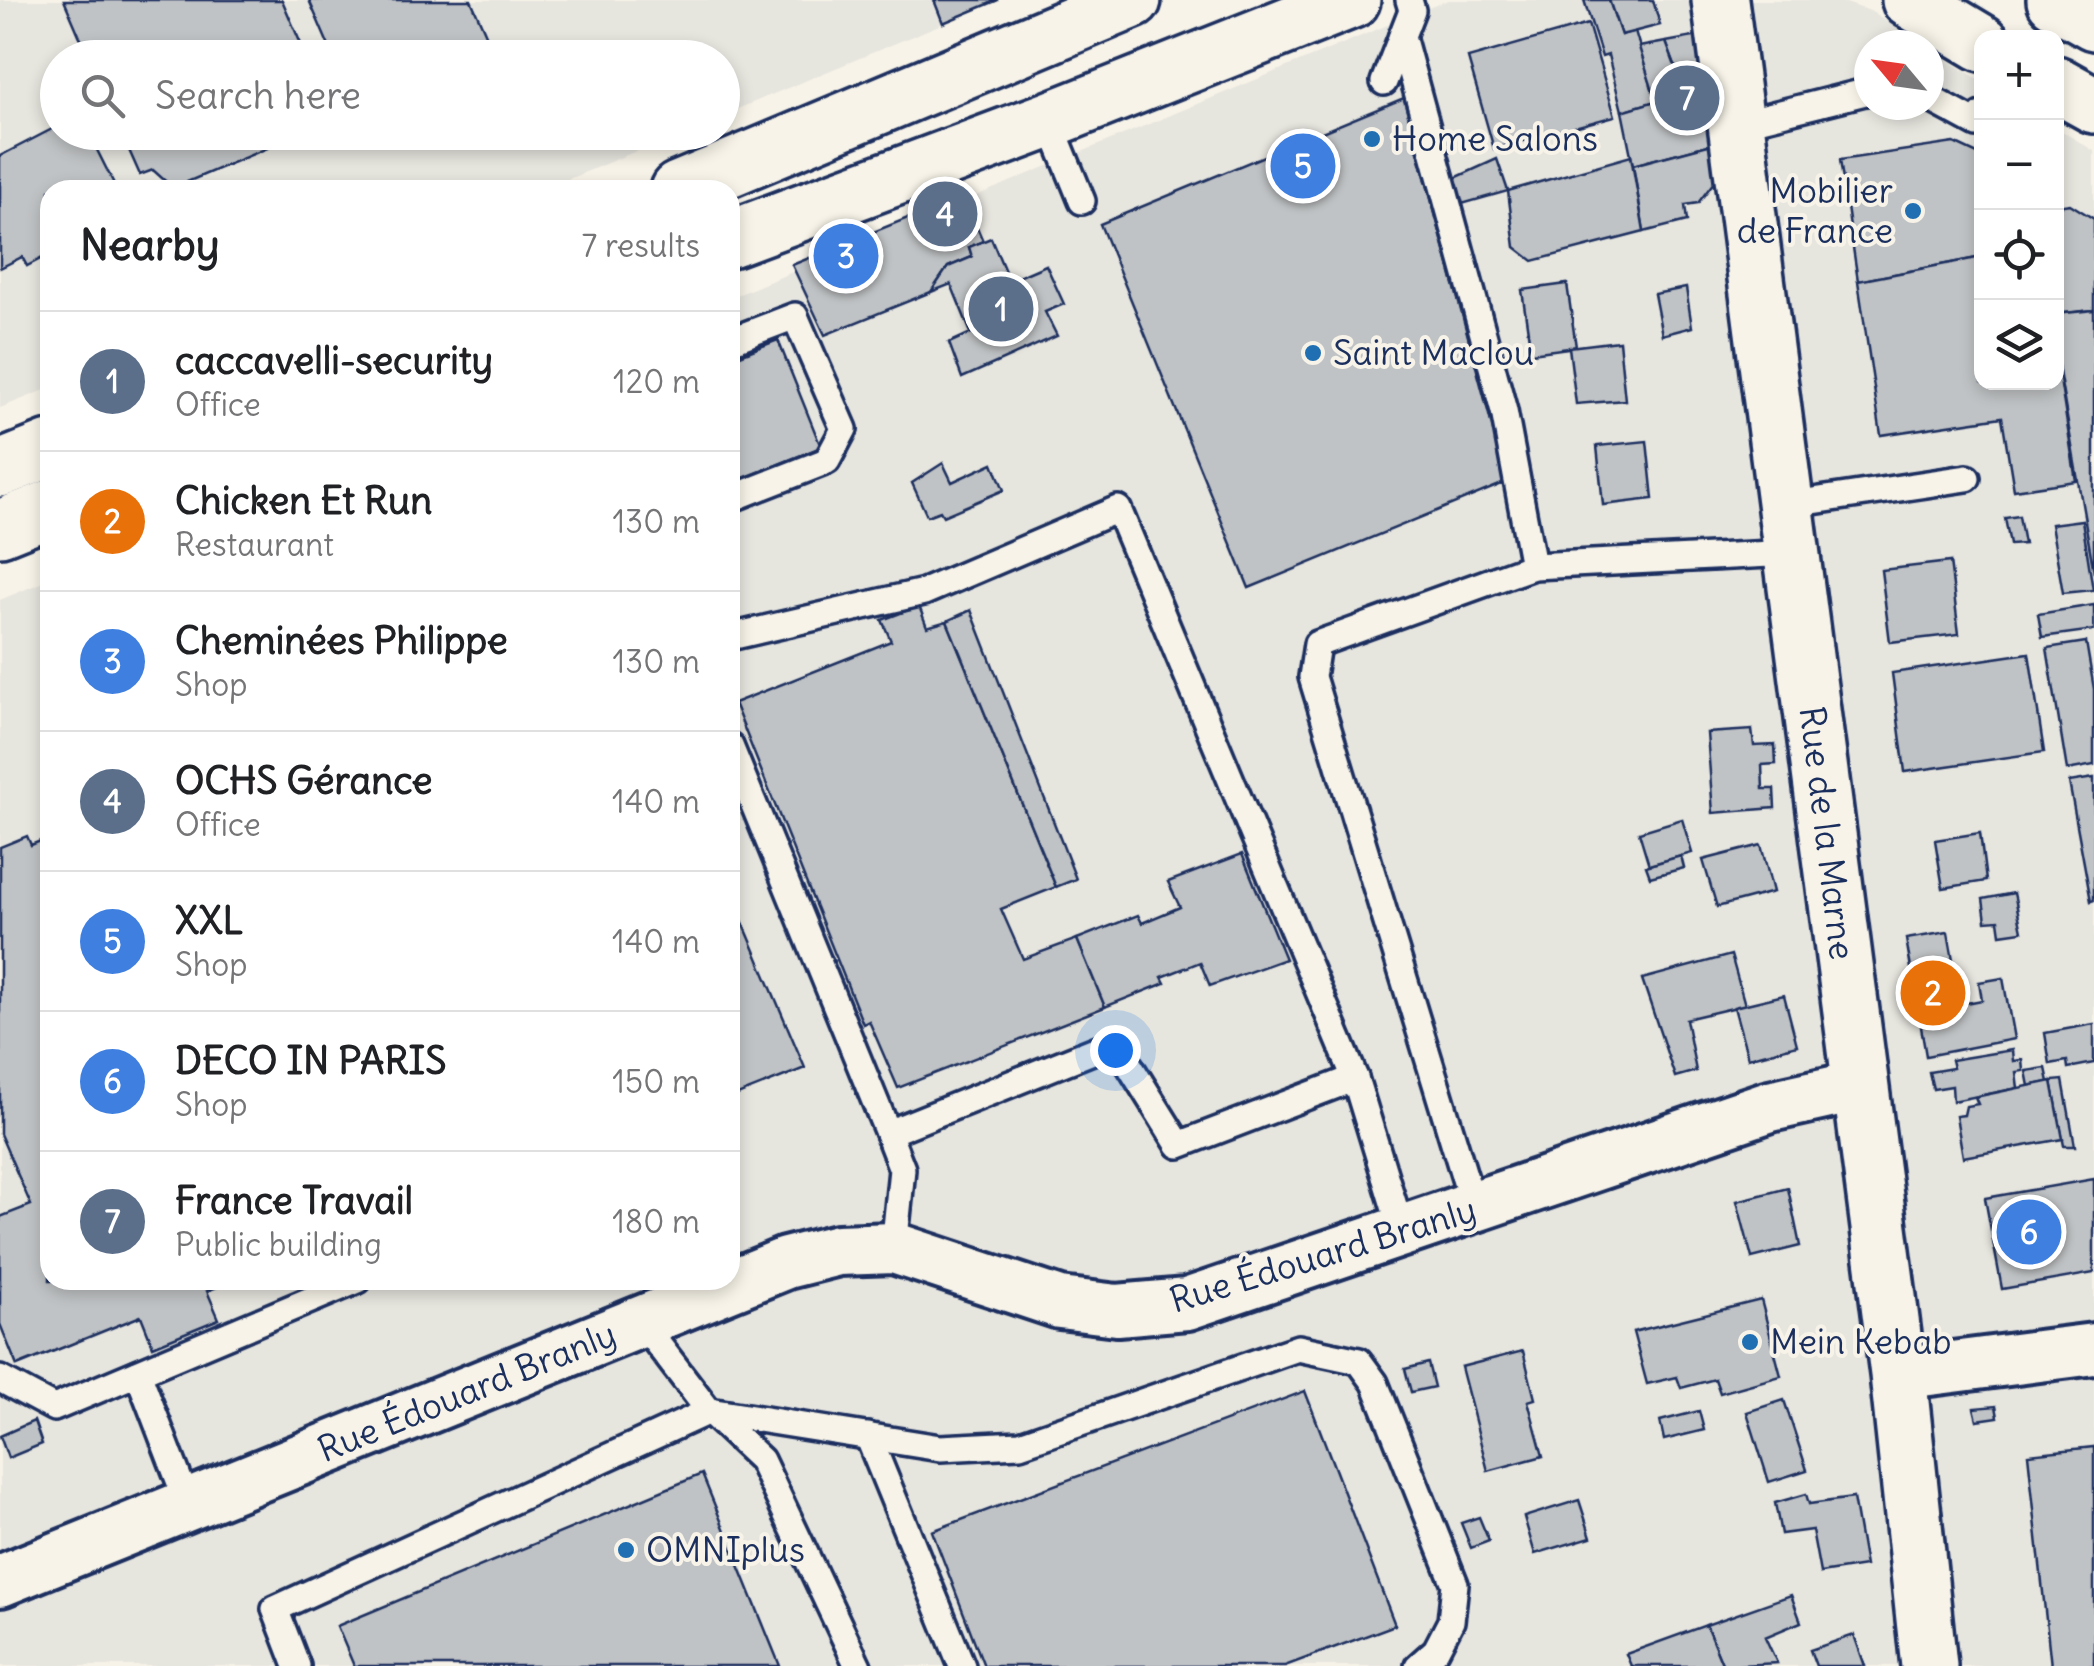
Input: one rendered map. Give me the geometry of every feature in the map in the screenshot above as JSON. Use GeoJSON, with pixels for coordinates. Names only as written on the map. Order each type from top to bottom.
{"type":"FeatureCollection","features":[{"type":"Feature","properties":{"kind":"street"},"geometry":{"type":"LineString","coordinates":[[702,180],[1133,0]]}},
{"type":"Feature","properties":{"kind":"street"},"geometry":{"type":"LineString","coordinates":[[740,235],[1049,120],[1352,0]]}},
{"type":"Feature","properties":{"kind":"street","name":"Rue de la Marne"},"geometry":{"type":"LineString","coordinates":[[1720,0],[1898,1374],[1929,1666]]}},
{"type":"Feature","properties":{"kind":"street"},"geometry":{"type":"LineString","coordinates":[[1910,0],[1974,38]]}},
{"type":"Feature","properties":{"kind":"street"},"geometry":{"type":"LineString","coordinates":[[2055,0],[2094,22]]}},
{"type":"Feature","properties":{"kind":"street"},"geometry":{"type":"LineString","coordinates":[[2064,88],[2094,105]]}},
{"type":"Feature","properties":{"kind":"street"},"geometry":{"type":"LineString","coordinates":[[0,469],[40,453]]}},
{"type":"Feature","properties":{"kind":"street"},"geometry":{"type":"LineString","coordinates":[[0,528],[40,512]]}},
{"type":"Feature","properties":{"kind":"street","name":"Rue Édouard Branly"},"geometry":{"type":"LineString","coordinates":[[740,1282],[838,1250],[894,1248],[1013,1290],[1060,1302],[1117,1310],[1187,1304],[1770,1106],[1860,1086]]}},
{"type":"Feature","properties":{"kind":"street","name":"Rue Édouard Branly"},"geometry":{"type":"LineString","coordinates":[[0,1582],[719,1290]]}},
{"type":"Feature","properties":{"kind":"street"},"geometry":{"type":"LineString","coordinates":[[1898,1374],[2094,1348]]}},
{"type":"Feature","properties":{"kind":"lane"},"geometry":{"type":"LineString","coordinates":[[1384,82],[1412,10],[1409,0]]}},
{"type":"Feature","properties":{"kind":"lane"},"geometry":{"type":"LineString","coordinates":[[1402,36],[1504,411],[1532,566]]}},
{"type":"Feature","properties":{"kind":"lane"},"geometry":{"type":"LineString","coordinates":[[1737,124],[1854,95]]}},
{"type":"Feature","properties":{"kind":"lane"},"geometry":{"type":"LineString","coordinates":[[1944,106],[1976,124],[1979,120]]}},
{"type":"Feature","properties":{"kind":"lane"},"geometry":{"type":"LineString","coordinates":[[1049,120],[1082,201]]}},
{"type":"Feature","properties":{"kind":"lane"},"geometry":{"type":"LineString","coordinates":[[740,337],[795,316],[844,429],[828,461],[740,494]]}},
{"type":"Feature","properties":{"kind":"lane"},"geometry":{"type":"LineString","coordinates":[[1474,1208],[1312,677],[1317,644],[1532,566],[1789,529],[1967,478]]}},
{"type":"Feature","properties":{"kind":"lane"},"geometry":{"type":"LineString","coordinates":[[740,635],[924,592],[1118,509],[1355,1078],[1402,1232]]}},
{"type":"Feature","properties":{"kind":"lane"},"geometry":{"type":"LineString","coordinates":[[740,770],[902,1169],[894,1248]]}},
{"type":"Feature","properties":{"kind":"lane"},"geometry":{"type":"LineString","coordinates":[[888,1133],[1115,1042],[1180,1146],[1355,1078]]}},
{"type":"Feature","properties":{"kind":"lane"},"geometry":{"type":"LineString","coordinates":[[0,1379],[54,1408],[334,1290]]}},
{"type":"Feature","properties":{"kind":"lane"},"geometry":{"type":"LineString","coordinates":[[640,1321],[710,1411],[761,1460],[858,1666]]}},
{"type":"Feature","properties":{"kind":"lane"},"geometry":{"type":"LineString","coordinates":[[297,1666],[276,1609],[710,1411],[940,1448],[1020,1444],[1298,1348],[1359,1361],[1375,1383],[1455,1584],[1452,1621],[1436,1650],[1418,1666]]}},
{"type":"Feature","properties":{"kind":"lane"},"geometry":{"type":"LineString","coordinates":[[138,1373],[189,1506]]}},
{"type":"Feature","properties":{"kind":"lane"},"geometry":{"type":"LineString","coordinates":[[868,1436],[962,1666]]}},
{"type":"Feature","properties":{"kind":"shaded area"},"geometry":{"type":"Polygon","coordinates":[[[0,0],[999,0],[740,108],[740,40],[40,40],[40,150],[639,150],[566,180],[40,180],[40,392],[0,408],[0,0]]]}},
{"type":"Feature","properties":{"kind":"shaded area"},"geometry":{"type":"Polygon","coordinates":[[[1448,0],[1837,0],[1870,11],[1901,30],[1854,30],[1854,120],[1944,120],[1944,58],[1974,77],[1974,390],[2064,390],[2064,132],[2094,151],[2094,1666],[0,1666],[0,600],[40,583],[40,1290],[740,1290],[740,294],[1448,0]]]}},
{"type":"Feature","properties":{"kind":"building"},"geometry":{"type":"Polygon","coordinates":[[[64,0],[282,0],[299,40],[81,40],[64,0]]]}},
{"type":"Feature","properties":{"kind":"building"},"geometry":{"type":"Polygon","coordinates":[[[309,0],[471,0],[488,40],[326,40],[309,0]]]}},
{"type":"Feature","properties":{"kind":"building"},"geometry":{"type":"Polygon","coordinates":[[[934,0],[998,0],[943,23],[934,0]]]}},
{"type":"Feature","properties":{"kind":"building"},"geometry":{"type":"Polygon","coordinates":[[[1584,0],[1609,0],[1621,35],[1635,31],[1656,101],[1622,111],[1608,55],[1602,57],[1584,0]]]}},
{"type":"Feature","properties":{"kind":"building"},"geometry":{"type":"Polygon","coordinates":[[[1609,0],[1653,0],[1660,25],[1621,35],[1609,0]]]}},
{"type":"Feature","properties":{"kind":"building"},"geometry":{"type":"Polygon","coordinates":[[[1588,24],[1615,116],[1494,149],[1468,58],[1588,24]]]}},
{"type":"Feature","properties":{"kind":"building"},"geometry":{"type":"Polygon","coordinates":[[[1699,36],[1712,144],[1633,165],[1622,111],[1679,94],[1678,74],[1666,42],[1699,36]]]}},
{"type":"Feature","properties":{"kind":"building"},"geometry":{"type":"Polygon","coordinates":[[[1666,42],[1678,74],[1679,94],[1656,101],[1639,47],[1666,42]]]}},
{"type":"Feature","properties":{"kind":"building","name":"Saint Maclou"},"geometry":{"type":"Polygon","coordinates":[[[1404,98],[1507,482],[1249,588],[1100,224],[1404,98]]]}},
{"type":"Feature","properties":{"kind":"building"},"geometry":{"type":"Polygon","coordinates":[[[40,135],[40,150],[97,150],[112,180],[40,180],[40,259],[27,266],[22,257],[0,268],[0,156],[40,135]]]}},
{"type":"Feature","properties":{"kind":"building"},"geometry":{"type":"Polygon","coordinates":[[[1954,143],[1974,152],[1974,259],[1858,281],[1840,160],[1954,143]]]}},
{"type":"Feature","properties":{"kind":"building"},"geometry":{"type":"Polygon","coordinates":[[[1712,144],[1717,178],[1698,203],[1685,205],[1687,221],[1644,232],[1633,165],[1712,144]]]}},
{"type":"Feature","properties":{"kind":"building"},"geometry":{"type":"Polygon","coordinates":[[[129,150],[263,150],[192,180],[164,180],[153,170],[140,175],[129,150]]]}},
{"type":"Feature","properties":{"kind":"building"},"geometry":{"type":"Polygon","coordinates":[[[1631,156],[1644,232],[1533,261],[1515,247],[1508,191],[1631,156]]]}},
{"type":"Feature","properties":{"kind":"building"},"geometry":{"type":"Polygon","coordinates":[[[1497,159],[1508,191],[1462,204],[1455,178],[1497,159]]]}},
{"type":"Feature","properties":{"kind":"building"},"geometry":{"type":"Polygon","coordinates":[[[957,198],[968,220],[973,218],[983,241],[969,247],[972,257],[948,267],[931,292],[825,335],[792,265],[957,198]]]}},
{"type":"Feature","properties":{"kind":"building"},"geometry":{"type":"Polygon","coordinates":[[[2070,204],[2094,219],[2094,310],[2064,313],[2064,205],[2070,204]]]}},
{"type":"Feature","properties":{"kind":"building"},"geometry":{"type":"Polygon","coordinates":[[[991,238],[1009,281],[1046,265],[1064,304],[1045,312],[1057,336],[962,378],[949,343],[971,333],[951,284],[931,292],[948,267],[972,257],[969,247],[991,238]]]}},
{"type":"Feature","properties":{"kind":"building"},"geometry":{"type":"Polygon","coordinates":[[[1974,259],[1974,390],[2062,390],[2076,481],[2014,490],[2002,417],[1881,435],[1858,281],[1974,259]]]}},
{"type":"Feature","properties":{"kind":"building"},"geometry":{"type":"Polygon","coordinates":[[[1567,284],[1576,347],[1531,353],[1522,290],[1567,284]]]}},
{"type":"Feature","properties":{"kind":"building"},"geometry":{"type":"Polygon","coordinates":[[[1686,288],[1692,327],[1662,335],[1654,294],[1686,288]]]}},
{"type":"Feature","properties":{"kind":"building"},"geometry":{"type":"Polygon","coordinates":[[[2094,310],[2094,573],[2062,390],[2064,313],[2094,310]]]}},
{"type":"Feature","properties":{"kind":"building"},"geometry":{"type":"Polygon","coordinates":[[[778,340],[821,447],[740,480],[740,355],[778,340]]]}},
{"type":"Feature","properties":{"kind":"building"},"geometry":{"type":"Polygon","coordinates":[[[1619,341],[1625,400],[1576,404],[1569,347],[1619,341]]]}},
{"type":"Feature","properties":{"kind":"building"},"geometry":{"type":"Polygon","coordinates":[[[1647,441],[1653,499],[1603,505],[1597,446],[1647,441]]]}},
{"type":"Feature","properties":{"kind":"building"},"geometry":{"type":"Polygon","coordinates":[[[943,463],[952,482],[993,463],[1004,490],[943,516],[940,511],[927,516],[912,483],[943,463]]]}},
{"type":"Feature","properties":{"kind":"building"},"geometry":{"type":"Polygon","coordinates":[[[2019,516],[2024,544],[2010,545],[2005,518],[2019,516]]]}},
{"type":"Feature","properties":{"kind":"building"},"geometry":{"type":"Polygon","coordinates":[[[2082,520],[2093,590],[2063,593],[2051,524],[2082,520]]]}},
{"type":"Feature","properties":{"kind":"building"},"geometry":{"type":"Polygon","coordinates":[[[1950,562],[1959,634],[1890,642],[1881,570],[1950,562]]]}},
{"type":"Feature","properties":{"kind":"building"},"geometry":{"type":"Polygon","coordinates":[[[2094,605],[2094,630],[2042,637],[2038,614],[2094,605]]]}},
{"type":"Feature","properties":{"kind":"building"},"geometry":{"type":"Polygon","coordinates":[[[919,606],[927,627],[947,621],[1056,887],[1001,909],[1023,959],[1077,939],[1105,1007],[898,1088],[869,1021],[863,1024],[740,718],[740,701],[891,641],[882,620],[919,606]]]}},
{"type":"Feature","properties":{"kind":"building"},"geometry":{"type":"Polygon","coordinates":[[[971,610],[1076,879],[1056,887],[947,621],[971,610]]]}},
{"type":"Feature","properties":{"kind":"building"},"geometry":{"type":"Polygon","coordinates":[[[2086,642],[2094,689],[2094,765],[2067,770],[2047,648],[2086,642]]]}},
{"type":"Feature","properties":{"kind":"building"},"geometry":{"type":"Polygon","coordinates":[[[2029,653],[2044,752],[1905,772],[1892,673],[2029,653]]]}},
{"type":"Feature","properties":{"kind":"building"},"geometry":{"type":"Polygon","coordinates":[[[1752,730],[1754,746],[1775,745],[1776,764],[1762,765],[1763,789],[1774,789],[1775,808],[1713,813],[1707,733],[1752,730]]]}},
{"type":"Feature","properties":{"kind":"building"},"geometry":{"type":"Polygon","coordinates":[[[2094,778],[2094,900],[2091,901],[2069,782],[2094,778]]]}},
{"type":"Feature","properties":{"kind":"building"},"geometry":{"type":"Polygon","coordinates":[[[1682,819],[1692,853],[1649,865],[1639,832],[1682,819]]]}},
{"type":"Feature","properties":{"kind":"building"},"geometry":{"type":"Polygon","coordinates":[[[1980,833],[1986,881],[1943,888],[1935,840],[1980,833]]]}},
{"type":"Feature","properties":{"kind":"building"},"geometry":{"type":"Polygon","coordinates":[[[27,836],[31,845],[40,841],[40,1290],[209,1290],[219,1319],[153,1346],[141,1316],[17,1366],[0,1324],[0,1217],[31,1205],[0,1134],[0,847],[27,836]]]}},
{"type":"Feature","properties":{"kind":"building"},"geometry":{"type":"Polygon","coordinates":[[[1761,845],[1773,892],[1717,907],[1703,860],[1761,845]]]}},
{"type":"Feature","properties":{"kind":"building"},"geometry":{"type":"Polygon","coordinates":[[[1242,854],[1285,959],[1210,986],[1200,962],[1162,977],[1165,983],[1105,1007],[1077,939],[1138,915],[1142,923],[1180,907],[1168,882],[1242,854]]]}},
{"type":"Feature","properties":{"kind":"building"},"geometry":{"type":"Polygon","coordinates":[[[1681,856],[1684,868],[1650,877],[1646,866],[1681,856]]]}},
{"type":"Feature","properties":{"kind":"building"},"geometry":{"type":"Polygon","coordinates":[[[2014,893],[2022,931],[2001,934],[1999,920],[1986,921],[1983,899],[2014,893]]]}},
{"type":"Feature","properties":{"kind":"building"},"geometry":{"type":"Polygon","coordinates":[[[740,915],[805,1068],[740,1094],[740,915]]]}},
{"type":"Feature","properties":{"kind":"building"},"geometry":{"type":"Polygon","coordinates":[[[1948,932],[1961,1004],[1982,1000],[1979,982],[2003,978],[2014,1039],[1926,1056],[1906,939],[1948,932]]]}},
{"type":"Feature","properties":{"kind":"building"},"geometry":{"type":"Polygon","coordinates":[[[1731,955],[1745,1005],[1686,1019],[1696,1071],[1675,1077],[1642,979],[1731,955]]]}},
{"type":"Feature","properties":{"kind":"building"},"geometry":{"type":"Polygon","coordinates":[[[1784,995],[1797,1045],[1748,1058],[1734,1007],[1784,995]]]}},
{"type":"Feature","properties":{"kind":"building"},"geometry":{"type":"Polygon","coordinates":[[[2094,1024],[2094,1063],[2068,1068],[2067,1061],[2050,1064],[2045,1033],[2094,1024]]]}},
{"type":"Feature","properties":{"kind":"building"},"geometry":{"type":"Polygon","coordinates":[[[2012,1050],[2013,1061],[2022,1060],[2023,1071],[2016,1072],[2018,1088],[1953,1101],[1952,1086],[1933,1089],[1929,1072],[1953,1068],[1951,1060],[2012,1050]]]}},
{"type":"Feature","properties":{"kind":"building"},"geometry":{"type":"Polygon","coordinates":[[[2046,1068],[2049,1082],[2029,1086],[2026,1071],[2046,1068]]]}},
{"type":"Feature","properties":{"kind":"building"},"geometry":{"type":"Polygon","coordinates":[[[2063,1080],[2075,1146],[2064,1146],[2052,1081],[2063,1080]]]}},
{"type":"Feature","properties":{"kind":"building"},"geometry":{"type":"Polygon","coordinates":[[[2052,1081],[2063,1139],[1963,1157],[1956,1116],[1964,1115],[1966,1106],[1978,1104],[1975,1097],[2052,1081]]]}},
{"type":"Feature","properties":{"kind":"building"},"geometry":{"type":"Polygon","coordinates":[[[2094,1179],[2094,1273],[2002,1289],[1985,1198],[2094,1179]]]}},
{"type":"Feature","properties":{"kind":"building"},"geometry":{"type":"Polygon","coordinates":[[[1788,1188],[1800,1246],[1752,1258],[1737,1201],[1788,1188]]]}},
{"type":"Feature","properties":{"kind":"building"},"geometry":{"type":"Polygon","coordinates":[[[1761,1300],[1781,1376],[1720,1393],[1715,1379],[1681,1388],[1677,1377],[1647,1384],[1633,1332],[1761,1300]]]}},
{"type":"Feature","properties":{"kind":"building"},"geometry":{"type":"Polygon","coordinates":[[[1523,1351],[1535,1399],[1528,1401],[1543,1456],[1488,1471],[1461,1367],[1523,1351]]]}},
{"type":"Feature","properties":{"kind":"building"},"geometry":{"type":"Polygon","coordinates":[[[1428,1363],[1434,1387],[1411,1392],[1405,1369],[1428,1363]]]}},
{"type":"Feature","properties":{"kind":"building"},"geometry":{"type":"Polygon","coordinates":[[[1305,1391],[1395,1625],[1285,1666],[984,1666],[932,1531],[1305,1391]]]}},
{"type":"Feature","properties":{"kind":"building"},"geometry":{"type":"Polygon","coordinates":[[[1784,1400],[1807,1470],[1769,1482],[1747,1412],[1784,1400]]]}},
{"type":"Feature","properties":{"kind":"building"},"geometry":{"type":"Polygon","coordinates":[[[1996,1406],[1998,1417],[1977,1420],[1974,1408],[1996,1406]]]}},
{"type":"Feature","properties":{"kind":"building"},"geometry":{"type":"Polygon","coordinates":[[[1699,1411],[1704,1430],[1664,1440],[1660,1421],[1699,1411]]]}},
{"type":"Feature","properties":{"kind":"building"},"geometry":{"type":"Polygon","coordinates":[[[34,1421],[42,1444],[8,1458],[0,1436],[34,1421]]]}},
{"type":"Feature","properties":{"kind":"building"},"geometry":{"type":"Polygon","coordinates":[[[2094,1447],[2094,1666],[2051,1666],[2028,1454],[2094,1447]]]}},
{"type":"Feature","properties":{"kind":"building","name":"OMNIplus"},"geometry":{"type":"Polygon","coordinates":[[[702,1474],[780,1666],[354,1666],[337,1626],[702,1474]]]}},
{"type":"Feature","properties":{"kind":"building"},"geometry":{"type":"Polygon","coordinates":[[[1806,1494],[1809,1504],[1853,1498],[1865,1566],[1820,1573],[1812,1530],[1781,1534],[1775,1503],[1806,1494]]]}},
{"type":"Feature","properties":{"kind":"building"},"geometry":{"type":"Polygon","coordinates":[[[1579,1500],[1591,1537],[1535,1554],[1524,1517],[1579,1500]]]}},
{"type":"Feature","properties":{"kind":"building"},"geometry":{"type":"Polygon","coordinates":[[[1479,1517],[1489,1541],[1471,1548],[1461,1523],[1479,1517]]]}},
{"type":"Feature","properties":{"kind":"building"},"geometry":{"type":"Polygon","coordinates":[[[1791,1595],[1801,1622],[1765,1637],[1777,1663],[1723,1666],[1706,1625],[1791,1595]]]}},
{"type":"Feature","properties":{"kind":"building"},"geometry":{"type":"Polygon","coordinates":[[[1706,1625],[1723,1666],[1631,1666],[1626,1654],[1706,1625]]]}},
{"type":"Feature","properties":{"kind":"building"},"geometry":{"type":"Polygon","coordinates":[[[1854,1635],[1865,1666],[1816,1666],[1810,1650],[1854,1635]]]}},
{"type":"Feature","properties":{"kind":"place","name":"France Travail"},"geometry":{"type":"Point","coordinates":[1687,98]}},
{"type":"Feature","properties":{"kind":"place","name":"Home Salons"},"geometry":{"type":"Point","coordinates":[1372,139]}},
{"type":"Feature","properties":{"kind":"place","name":"XXL"},"geometry":{"type":"Point","coordinates":[1303,166]}},
{"type":"Feature","properties":{"kind":"place","name":"Mobilier de France"},"geometry":{"type":"Point","coordinates":[1913,211]}},
{"type":"Feature","properties":{"kind":"place","name":"OCHS Gérance"},"geometry":{"type":"Point","coordinates":[945,214]}},
{"type":"Feature","properties":{"kind":"place","name":"Cheminées Philippe"},"geometry":{"type":"Point","coordinates":[846,256]}},
{"type":"Feature","properties":{"kind":"place","name":"caccavelli-security"},"geometry":{"type":"Point","coordinates":[1001,309]}},
{"type":"Feature","properties":{"kind":"place","name":"Saint Maclou"},"geometry":{"type":"Point","coordinates":[1313,353]}},
{"type":"Feature","properties":{"kind":"place","name":"Chicken Et Run"},"geometry":{"type":"Point","coordinates":[1933,993]}},
{"type":"Feature","properties":{"kind":"place","name":"DECO IN PARIS"},"geometry":{"type":"Point","coordinates":[2029,1232]}},
{"type":"Feature","properties":{"kind":"place","name":"Mein Kebab"},"geometry":{"type":"Point","coordinates":[1750,1342]}},
{"type":"Feature","properties":{"kind":"place","name":"OMNIplus"},"geometry":{"type":"Point","coordinates":[626,1550]}}]}
